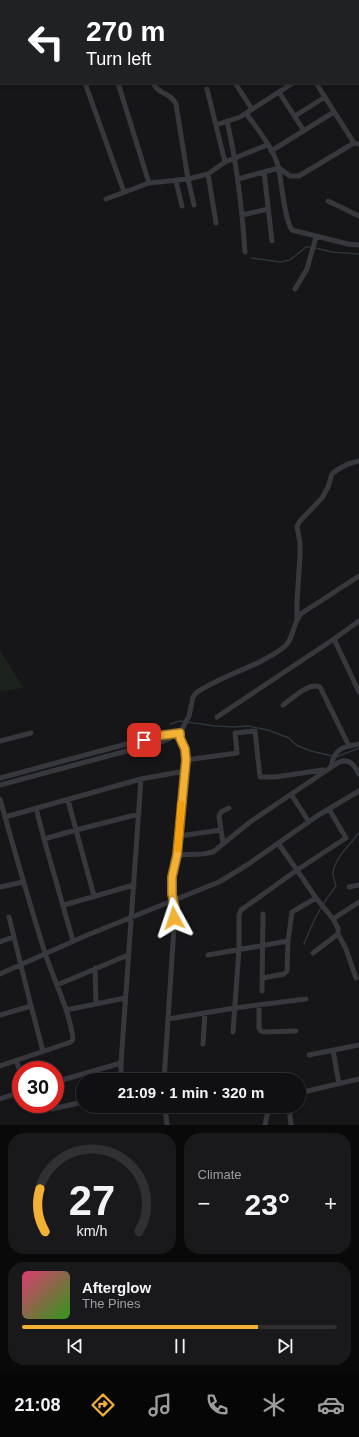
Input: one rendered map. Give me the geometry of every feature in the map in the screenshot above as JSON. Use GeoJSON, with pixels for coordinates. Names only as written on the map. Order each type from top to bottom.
{"type":"FeatureCollection","features":[{"type":"Feature","properties":{"kind":"street"},"geometry":{"type":"LineString","coordinates":[[85,84],[124,192]]}},
{"type":"Feature","properties":{"kind":"street"},"geometry":{"type":"LineString","coordinates":[[118,84],[149,183]]}},
{"type":"Feature","properties":{"kind":"street"},"geometry":{"type":"LineString","coordinates":[[153,84],[155,88],[172,97],[176,104],[188,179],[194,205]]}},
{"type":"Feature","properties":{"kind":"street"},"geometry":{"type":"LineString","coordinates":[[236,84],[252,109]]}},
{"type":"Feature","properties":{"kind":"street"},"geometry":{"type":"LineString","coordinates":[[216,125],[235,119],[291,84]]}},
{"type":"Feature","properties":{"kind":"street"},"geometry":{"type":"LineString","coordinates":[[238,178],[278,168],[290,176],[299,176],[356,144],[317,84]]}},
{"type":"Feature","properties":{"kind":"street"},"geometry":{"type":"LineString","coordinates":[[207,88],[225,162]]}},
{"type":"Feature","properties":{"kind":"street"},"geometry":{"type":"LineString","coordinates":[[278,92],[304,131]]}},
{"type":"Feature","properties":{"kind":"street"},"geometry":{"type":"LineString","coordinates":[[295,116],[325,97]]}},
{"type":"Feature","properties":{"kind":"street"},"geometry":{"type":"LineString","coordinates":[[271,151],[334,112]]}},
{"type":"Feature","properties":{"kind":"street"},"geometry":{"type":"LineString","coordinates":[[246,113],[271,151],[278,168],[290,228],[295,232],[348,244],[359,245]]}},
{"type":"Feature","properties":{"kind":"street"},"geometry":{"type":"LineString","coordinates":[[227,121],[238,178],[245,252]]}},
{"type":"Feature","properties":{"kind":"street"},"geometry":{"type":"LineString","coordinates":[[106,199],[149,183],[176,181],[208,174],[225,162],[267,145]]}},
{"type":"Feature","properties":{"kind":"street"},"geometry":{"type":"LineString","coordinates":[[264,172],[272,241]]}},
{"type":"Feature","properties":{"kind":"street"},"geometry":{"type":"LineString","coordinates":[[208,174],[216,223]]}},
{"type":"Feature","properties":{"kind":"street"},"geometry":{"type":"LineString","coordinates":[[176,181],[182,206]]}},
{"type":"Feature","properties":{"kind":"street"},"geometry":{"type":"LineString","coordinates":[[328,201],[359,216]]}},
{"type":"Feature","properties":{"kind":"street"},"geometry":{"type":"LineString","coordinates":[[242,215],[268,209]]}},
{"type":"Feature","properties":{"kind":"street"},"geometry":{"type":"LineString","coordinates":[[295,289],[307,269],[316,237]]}},
{"type":"Feature","properties":{"kind":"street"},"geometry":{"type":"LineString","coordinates":[[164,1073],[175,912],[172,894],[172,877],[177,855],[186,760],[185,749],[180,738],[180,733],[189,716],[193,697],[197,692],[225,676],[248,667],[284,647],[290,640],[297,618],[300,543],[297,526],[322,498],[328,487],[332,474],[348,464],[359,460]]}},
{"type":"Feature","properties":{"kind":"street"},"geometry":{"type":"LineString","coordinates":[[297,618],[302,613],[359,576]]}},
{"type":"Feature","properties":{"kind":"street"},"geometry":{"type":"LineString","coordinates":[[217,717],[359,622]]}},
{"type":"Feature","properties":{"kind":"street"},"geometry":{"type":"LineString","coordinates":[[334,639],[357,683],[359,692]]}},
{"type":"Feature","properties":{"kind":"street"},"geometry":{"type":"LineString","coordinates":[[283,705],[309,687],[316,685],[320,687],[349,746]]}},
{"type":"Feature","properties":{"kind":"street"},"geometry":{"type":"LineString","coordinates":[[186,760],[237,753],[235,733],[255,731],[260,777],[275,777],[326,770]]}},
{"type":"Feature","properties":{"kind":"street"},"geometry":{"type":"LineString","coordinates":[[0,741],[31,733]]}},
{"type":"Feature","properties":{"kind":"street"},"geometry":{"type":"LineString","coordinates":[[0,778],[156,736],[180,733]]}},
{"type":"Feature","properties":{"kind":"street"},"geometry":{"type":"LineString","coordinates":[[0,785],[167,740],[174,734]]}},
{"type":"Feature","properties":{"kind":"street"},"geometry":{"type":"LineString","coordinates":[[331,766],[335,753],[340,749],[359,744]]}},
{"type":"Feature","properties":{"kind":"street"},"geometry":{"type":"LineString","coordinates":[[177,855],[209,853],[216,850],[250,822],[342,760],[348,761],[359,774]]}},
{"type":"Feature","properties":{"kind":"street"},"geometry":{"type":"LineString","coordinates":[[5,817],[141,779],[185,771]]}},
{"type":"Feature","properties":{"kind":"street"},"geometry":{"type":"LineString","coordinates":[[121,1073],[141,779]]}},
{"type":"Feature","properties":{"kind":"street"},"geometry":{"type":"LineString","coordinates":[[0,974],[73,941],[227,878],[309,822],[359,791]]}},
{"type":"Feature","properties":{"kind":"street"},"geometry":{"type":"LineString","coordinates":[[291,794],[309,822]]}},
{"type":"Feature","properties":{"kind":"street"},"geometry":{"type":"LineString","coordinates":[[0,799],[23,882],[66,1010],[73,1039],[68,1043],[0,1066]]}},
{"type":"Feature","properties":{"kind":"street"},"geometry":{"type":"LineString","coordinates":[[68,800],[94,896]]}},
{"type":"Feature","properties":{"kind":"street"},"geometry":{"type":"LineString","coordinates":[[36,808],[73,941]]}},
{"type":"Feature","properties":{"kind":"street"},"geometry":{"type":"LineString","coordinates":[[223,843],[218,818],[222,811],[229,808]]}},
{"type":"Feature","properties":{"kind":"street"},"geometry":{"type":"LineString","coordinates":[[233,1032],[239,949],[239,915],[241,910],[297,870],[346,838],[329,809]]}},
{"type":"Feature","properties":{"kind":"street"},"geometry":{"type":"LineString","coordinates":[[44,839],[139,814]]}},
{"type":"Feature","properties":{"kind":"street"},"geometry":{"type":"LineString","coordinates":[[179,836],[221,830]]}},
{"type":"Feature","properties":{"kind":"street"},"geometry":{"type":"LineString","coordinates":[[278,843],[316,898],[333,919],[338,928],[338,934],[346,949],[356,978]]}},
{"type":"Feature","properties":{"kind":"street"},"geometry":{"type":"LineString","coordinates":[[0,887],[23,882]]}},
{"type":"Feature","properties":{"kind":"street"},"geometry":{"type":"LineString","coordinates":[[64,905],[134,885]]}},
{"type":"Feature","properties":{"kind":"street"},"geometry":{"type":"LineString","coordinates":[[349,887],[359,885]]}},
{"type":"Feature","properties":{"kind":"street"},"geometry":{"type":"LineString","coordinates":[[263,978],[284,974],[287,971],[288,942],[292,912],[316,898]]}},
{"type":"Feature","properties":{"kind":"street"},"geometry":{"type":"LineString","coordinates":[[333,919],[359,902]]}},
{"type":"Feature","properties":{"kind":"street"},"geometry":{"type":"LineString","coordinates":[[262,991],[264,945],[263,914]]}},
{"type":"Feature","properties":{"kind":"street"},"geometry":{"type":"LineString","coordinates":[[8,917],[22,965],[43,1051]]}},
{"type":"Feature","properties":{"kind":"street"},"geometry":{"type":"LineString","coordinates":[[313,953],[338,934]]}},
{"type":"Feature","properties":{"kind":"street"},"geometry":{"type":"LineString","coordinates":[[0,942],[13,937]]}},
{"type":"Feature","properties":{"kind":"street"},"geometry":{"type":"LineString","coordinates":[[208,955],[288,942]]}},
{"type":"Feature","properties":{"kind":"street"},"geometry":{"type":"LineString","coordinates":[[57,984],[128,955]]}},
{"type":"Feature","properties":{"kind":"street"},"geometry":{"type":"LineString","coordinates":[[95,968],[96,1004]]}},
{"type":"Feature","properties":{"kind":"street"},"geometry":{"type":"LineString","coordinates":[[66,1010],[125,998]]}},
{"type":"Feature","properties":{"kind":"street"},"geometry":{"type":"LineString","coordinates":[[168,1019],[235,1008],[306,999]]}},
{"type":"Feature","properties":{"kind":"street"},"geometry":{"type":"LineString","coordinates":[[259,1005],[260,1031],[296,1031]]}},
{"type":"Feature","properties":{"kind":"street"},"geometry":{"type":"LineString","coordinates":[[0,1015],[31,1006]]}},
{"type":"Feature","properties":{"kind":"street"},"geometry":{"type":"LineString","coordinates":[[203,1044],[205,1013]]}},
{"type":"Feature","properties":{"kind":"street"},"geometry":{"type":"LineString","coordinates":[[309,1056],[359,1045]]}},
{"type":"Feature","properties":{"kind":"street"},"geometry":{"type":"LineString","coordinates":[[333,1050],[339,1084]]}},
{"type":"Feature","properties":{"kind":"street"},"geometry":{"type":"LineString","coordinates":[[64,1079],[121,1063]]}},
{"type":"Feature","properties":{"kind":"street"},"geometry":{"type":"LineString","coordinates":[[306,1091],[359,1079]]}},
{"type":"Feature","properties":{"kind":"street"},"geometry":{"type":"LineString","coordinates":[[0,1099],[12,1095]]}},
{"type":"Feature","properties":{"kind":"street"},"geometry":{"type":"LineString","coordinates":[[64,1106],[76,1104]]}},
{"type":"Feature","properties":{"kind":"street"},"geometry":{"type":"LineString","coordinates":[[166,1113],[167,1125]]}},
{"type":"Feature","properties":{"kind":"street"},"geometry":{"type":"LineString","coordinates":[[265,1125],[268,1113]]}},
{"type":"Feature","properties":{"kind":"street"},"geometry":{"type":"LineString","coordinates":[[290,1113],[292,1125]]}},
{"type":"Feature","properties":{"kind":"shaded area"},"geometry":{"type":"Polygon","coordinates":[[[0,650],[23,688],[0,691],[0,650]]]}},
{"type":"Feature","properties":{"kind":"waterway"},"geometry":{"type":"LineString","coordinates":[[252,258],[280,262],[290,260],[306,247],[311,247]]}},
{"type":"Feature","properties":{"kind":"waterway"},"geometry":{"type":"LineString","coordinates":[[315,248],[332,252],[359,254]]}},
{"type":"Feature","properties":{"kind":"waterway"},"geometry":{"type":"LineString","coordinates":[[170,724],[180,721],[215,726],[248,726],[268,730],[289,738],[296,745],[311,751],[332,756]]}},
{"type":"Feature","properties":{"kind":"waterway"},"geometry":{"type":"LineString","coordinates":[[336,757],[359,748]]}},
{"type":"Feature","properties":{"kind":"waterway"},"geometry":{"type":"LineString","coordinates":[[304,944],[318,914],[336,886],[333,873],[336,862],[359,833]]}},
{"type":"Feature","properties":{"kind":"slow traffic"},"geometry":{"type":"LineString","coordinates":[[178,849],[181,804]]}},
{"type":"Feature","properties":{"kind":"route"},"geometry":{"type":"LineString","coordinates":[[144,740],[166,734],[180,733],[180,738],[185,749],[186,760],[177,855],[172,877],[172,894],[175,908],[174,918]]}}]}
